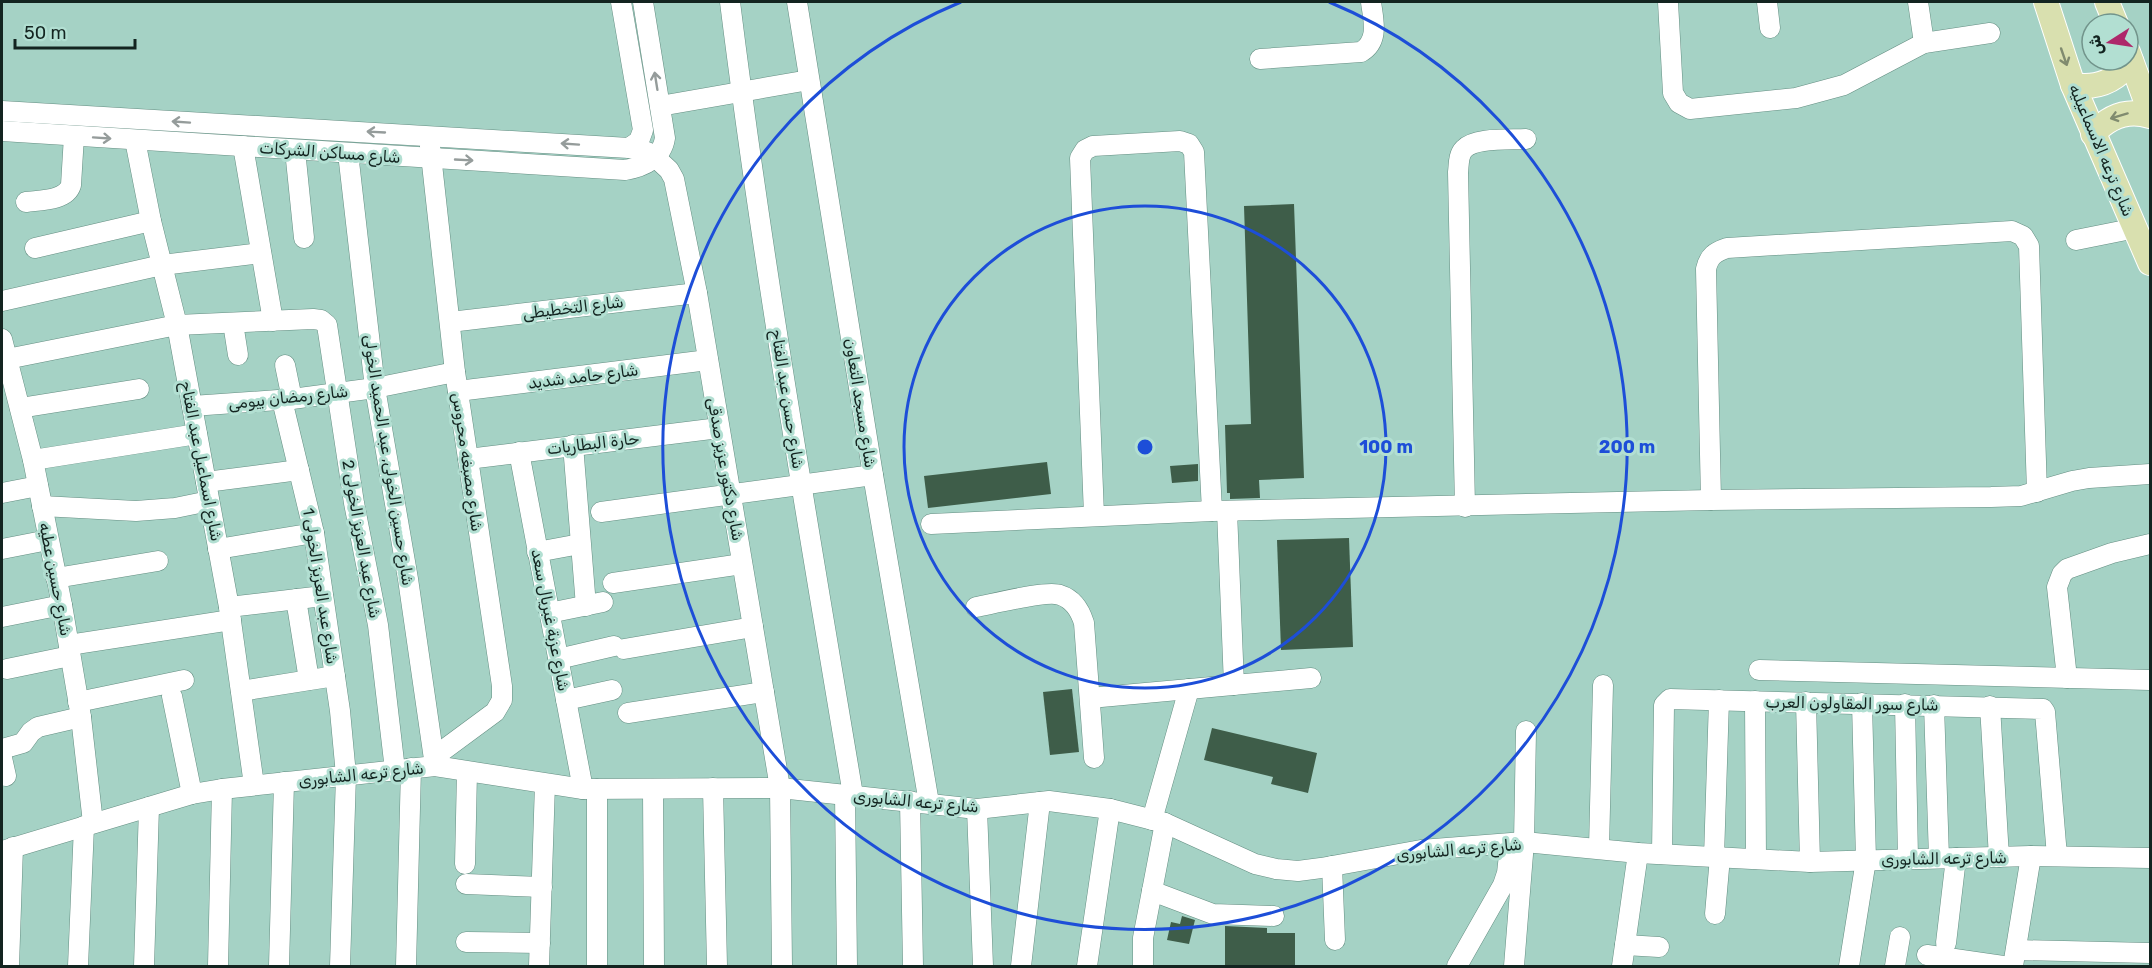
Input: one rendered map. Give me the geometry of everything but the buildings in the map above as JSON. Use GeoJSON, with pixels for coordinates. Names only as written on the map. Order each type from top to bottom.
{"type":"FeatureCollection","features":[{"type":"Feature","properties":{"kind":"main road","name":"شارع ترعه الاسماعيليه"},"geometry":{"type":"LineString","coordinates":[[2046,2],[2073,85],[2151,263]]}},
{"type":"Feature","properties":{"kind":"main road"},"geometry":{"type":"LineString","coordinates":[[2073,85],[2096,86],[2116,77],[2119,72]]}},
{"type":"Feature","properties":{"kind":"main road"},"geometry":{"type":"LineString","coordinates":[[2093,134],[2110,119],[2120,115],[2151,114],[2136,72]]}},
{"type":"Feature","properties":{"kind":"street"},"geometry":{"type":"LineString","coordinates":[[621,2],[643,130],[639,141],[628,148]]}},
{"type":"Feature","properties":{"kind":"street"},"geometry":{"type":"LineString","coordinates":[[628,148],[647,152],[655,157],[662,149],[665,138],[643,2]]}},
{"type":"Feature","properties":{"kind":"street","name":"شارع حسن عبد الفتاح"},"geometry":{"type":"LineString","coordinates":[[730,2],[741,92],[849,794],[847,966]]}},
{"type":"Feature","properties":{"kind":"street","name":"شارع مسجد التعاون"},"geometry":{"type":"LineString","coordinates":[[797,2],[873,475],[929,803]]}},
{"type":"Feature","properties":{"kind":"street"},"geometry":{"type":"LineString","coordinates":[[1260,59],[1361,51],[1370,45],[1374,34],[1371,2]]}},
{"type":"Feature","properties":{"kind":"street"},"geometry":{"type":"LineString","coordinates":[[1668,2],[1673,93],[1679,104],[1690,109],[1796,98],[1820,93],[1859,78],[1924,42],[1990,33]]}},
{"type":"Feature","properties":{"kind":"street"},"geometry":{"type":"LineString","coordinates":[[1767,2],[1770,28]]}},
{"type":"Feature","properties":{"kind":"street"},"geometry":{"type":"LineString","coordinates":[[1918,2],[1924,42]]}},
{"type":"Feature","properties":{"kind":"street"},"geometry":{"type":"LineString","coordinates":[[660,106],[809,80]]}},
{"type":"Feature","properties":{"kind":"street","name":"شارع مساكن الشركات"},"geometry":{"type":"LineString","coordinates":[[2,111],[628,148]]}},
{"type":"Feature","properties":{"kind":"street","name":"شارع مساكن الشركات"},"geometry":{"type":"LineString","coordinates":[[2,131],[625,170],[642,166],[655,157]]}},
{"type":"Feature","properties":{"kind":"street","name":"شارع مصبغه محروس"},"geometry":{"type":"LineString","coordinates":[[429,135],[457,381],[502,686],[502,700],[495,712],[435,761]]}},
{"type":"Feature","properties":{"kind":"street"},"geometry":{"type":"LineString","coordinates":[[26,202],[63,196],[69,192],[74,136]]}},
{"type":"Feature","properties":{"kind":"street"},"geometry":{"type":"LineString","coordinates":[[1465,507],[1458,184],[1460,155],[1464,147],[1479,141],[1526,139]]}},
{"type":"Feature","properties":{"kind":"street","name":"شارع اسماعيل عبد الفتاح"},"geometry":{"type":"LineString","coordinates":[[135,140],[151,221],[177,325],[208,491],[230,614],[254,785]]}},
{"type":"Feature","properties":{"kind":"street"},"geometry":{"type":"LineString","coordinates":[[1094,515],[1080,158],[1085,150],[1093,146],[1180,141],[1189,144],[1194,152],[1234,685]]}},
{"type":"Feature","properties":{"kind":"street"},"geometry":{"type":"LineString","coordinates":[[5,359],[177,325],[273,321],[243,146]]}},
{"type":"Feature","properties":{"kind":"street"},"geometry":{"type":"LineString","coordinates":[[295,150],[304,238]]}},
{"type":"Feature","properties":{"kind":"street","name":"شارع حسين الخولى, عبد الحميد الخولى"},"geometry":{"type":"LineString","coordinates":[[348,153],[375,388],[408,579],[435,761]]}},
{"type":"Feature","properties":{"kind":"street","name":"شارع دكتور عزيز صدقى"},"geometry":{"type":"LineString","coordinates":[[655,157],[669,170],[674,179],[697,293],[780,788],[782,966]]}},
{"type":"Feature","properties":{"kind":"street"},"geometry":{"type":"LineString","coordinates":[[35,248],[151,221]]}},
{"type":"Feature","properties":{"kind":"street"},"geometry":{"type":"LineString","coordinates":[[2076,240],[2136,228]]}},
{"type":"Feature","properties":{"kind":"street"},"geometry":{"type":"LineString","coordinates":[[1711,500],[1706,268],[1708,260],[1716,251],[1727,248],[2012,231],[2023,236],[2029,246],[2037,492]]}},
{"type":"Feature","properties":{"kind":"street"},"geometry":{"type":"LineString","coordinates":[[2,301],[162,265],[261,253]]}},
{"type":"Feature","properties":{"kind":"street","name":"شارع التخطيطى"},"geometry":{"type":"LineString","coordinates":[[450,322],[697,293]]}},
{"type":"Feature","properties":{"kind":"street","name":"شارع عبد العزيز الخولى 2"},"geometry":{"type":"LineString","coordinates":[[273,321],[313,319],[321,320],[327,325],[354,503],[403,769],[406,966]]}},
{"type":"Feature","properties":{"kind":"street"},"geometry":{"type":"LineString","coordinates":[[233,323],[238,355]]}},
{"type":"Feature","properties":{"kind":"street","name":"شارع حسين عطيه"},"geometry":{"type":"LineString","coordinates":[[2,339],[5,359],[33,460],[80,710],[89,825],[78,966]]}},
{"type":"Feature","properties":{"kind":"street","name":"شارع حامد شديد"},"geometry":{"type":"LineString","coordinates":[[457,381],[708,360]]}},
{"type":"Feature","properties":{"kind":"street","name":"شارع عبد العزيز الخولى 1"},"geometry":{"type":"LineString","coordinates":[[285,364],[287,399],[299,470],[314,533],[335,676],[346,775],[340,966]]}},
{"type":"Feature","properties":{"kind":"street","name":"شارع رمضان بيومى"},"geometry":{"type":"LineString","coordinates":[[192,406],[287,399],[457,381]]}},
{"type":"Feature","properties":{"kind":"street"},"geometry":{"type":"LineString","coordinates":[[20,408],[139,389]]}},
{"type":"Feature","properties":{"kind":"street","name":"حارة البطاريات"},"geometry":{"type":"LineString","coordinates":[[468,459],[720,428]]}},
{"type":"Feature","properties":{"kind":"street"},"geometry":{"type":"LineString","coordinates":[[33,460],[197,434]]}},
{"type":"Feature","properties":{"kind":"street"},"geometry":{"type":"LineString","coordinates":[[549,614],[594,604],[580,544],[573,445]]}},
{"type":"Feature","properties":{"kind":"street","name":"شارع عزبة غبريال سعد"},"geometry":{"type":"LineString","coordinates":[[519,452],[566,700],[590,789],[597,966]]}},
{"type":"Feature","properties":{"kind":"street"},"geometry":{"type":"LineString","coordinates":[[42,506],[136,511],[175,508],[208,491],[299,470]]}},
{"type":"Feature","properties":{"kind":"street"},"geometry":{"type":"LineString","coordinates":[[931,524],[1220,511],[1711,500],[1991,497],[2037,492],[2072,481],[2151,474]]}},
{"type":"Feature","properties":{"kind":"street"},"geometry":{"type":"LineString","coordinates":[[601,512],[873,475]]}},
{"type":"Feature","properties":{"kind":"street"},"geometry":{"type":"LineString","coordinates":[[2,493],[38,486]]}},
{"type":"Feature","properties":{"kind":"street"},"geometry":{"type":"LineString","coordinates":[[218,549],[314,533]]}},
{"type":"Feature","properties":{"kind":"street"},"geometry":{"type":"LineString","coordinates":[[2,549],[48,540]]}},
{"type":"Feature","properties":{"kind":"street"},"geometry":{"type":"LineString","coordinates":[[537,552],[580,544]]}},
{"type":"Feature","properties":{"kind":"street"},"geometry":{"type":"LineString","coordinates":[[2067,678],[2057,595],[2062,574],[2067,568],[2112,553],[2151,544]]}},
{"type":"Feature","properties":{"kind":"street"},"geometry":{"type":"LineString","coordinates":[[56,579],[158,561]]}},
{"type":"Feature","properties":{"kind":"street"},"geometry":{"type":"LineString","coordinates":[[613,582],[742,564]]}},
{"type":"Feature","properties":{"kind":"street"},"geometry":{"type":"LineString","coordinates":[[976,607],[1054,593],[1072,602],[1078,608],[1084,623],[1094,758]]}},
{"type":"Feature","properties":{"kind":"street"},"geometry":{"type":"LineString","coordinates":[[7,669],[70,650],[296,599],[323,596]]}},
{"type":"Feature","properties":{"kind":"street"},"geometry":{"type":"LineString","coordinates":[[296,599],[309,680]]}},
{"type":"Feature","properties":{"kind":"street"},"geometry":{"type":"LineString","coordinates":[[2,617],[62,605]]}},
{"type":"Feature","properties":{"kind":"street"},"geometry":{"type":"LineString","coordinates":[[558,659],[753,627]]}},
{"type":"Feature","properties":{"kind":"street"},"geometry":{"type":"LineString","coordinates":[[1759,670],[2151,680]]}},
{"type":"Feature","properties":{"kind":"street"},"geometry":{"type":"LineString","coordinates":[[241,691],[335,676]]}},
{"type":"Feature","properties":{"kind":"street"},"geometry":{"type":"LineString","coordinates":[[1090,698],[1311,678]]}},
{"type":"Feature","properties":{"kind":"street"},"geometry":{"type":"LineString","coordinates":[[1599,848],[1603,685]]}},
{"type":"Feature","properties":{"kind":"street"},"geometry":{"type":"LineString","coordinates":[[2,749],[23,743],[38,727],[80,710],[178,688],[192,794]]}},
{"type":"Feature","properties":{"kind":"street"},"geometry":{"type":"LineString","coordinates":[[1143,966],[1143,938],[1152,891],[1158,822],[1189,689]]}},
{"type":"Feature","properties":{"kind":"street"},"geometry":{"type":"LineString","coordinates":[[566,700],[612,690]]}},
{"type":"Feature","properties":{"kind":"street"},"geometry":{"type":"LineString","coordinates":[[628,713],[764,692]]}},
{"type":"Feature","properties":{"kind":"street","name":"شارع سور المقاولون العرب"},"geometry":{"type":"LineString","coordinates":[[1662,854],[1664,705],[1670,699],[2043,709],[2057,856]]}},
{"type":"Feature","properties":{"kind":"street"},"geometry":{"type":"LineString","coordinates":[[1715,914],[1719,700]]}},
{"type":"Feature","properties":{"kind":"street"},"geometry":{"type":"LineString","coordinates":[[1755,701],[1756,859]]}},
{"type":"Feature","properties":{"kind":"street"},"geometry":{"type":"LineString","coordinates":[[1806,702],[1810,862]]}},
{"type":"Feature","properties":{"kind":"street"},"geometry":{"type":"LineString","coordinates":[[1849,966],[1866,860],[1862,703]]}},
{"type":"Feature","properties":{"kind":"street"},"geometry":{"type":"LineString","coordinates":[[1905,704],[1908,859]]}},
{"type":"Feature","properties":{"kind":"street"},"geometry":{"type":"LineString","coordinates":[[1934,705],[1947,858],[1946,943]]}},
{"type":"Feature","properties":{"kind":"street"},"geometry":{"type":"LineString","coordinates":[[1990,706],[1999,857]]}},
{"type":"Feature","properties":{"kind":"street"},"geometry":{"type":"LineString","coordinates":[[1514,966],[1517,842],[1526,731]]}},
{"type":"Feature","properties":{"kind":"street","name":"شارع ترعه الشابورى"},"geometry":{"type":"LineString","coordinates":[[7,849],[192,794],[403,769],[435,761],[467,772],[590,789],[780,788],[977,809],[1040,801],[1110,809],[1158,822],[1255,864],[1276,869],[1298,870],[1421,850],[1517,842],[1638,853],[1810,862],[2031,856],[2151,858]]}},
{"type":"Feature","properties":{"kind":"street"},"geometry":{"type":"LineString","coordinates":[[465,864],[467,772]]}},
{"type":"Feature","properties":{"kind":"street"},"geometry":{"type":"LineString","coordinates":[[279,966],[284,782]]}},
{"type":"Feature","properties":{"kind":"street"},"geometry":{"type":"LineString","coordinates":[[540,966],[545,784]]}},
{"type":"Feature","properties":{"kind":"street"},"geometry":{"type":"LineString","coordinates":[[713,788],[717,966]]}},
{"type":"Feature","properties":{"kind":"street"},"geometry":{"type":"LineString","coordinates":[[218,966],[222,789]]}},
{"type":"Feature","properties":{"kind":"street"},"geometry":{"type":"LineString","coordinates":[[653,789],[654,966]]}},
{"type":"Feature","properties":{"kind":"street"},"geometry":{"type":"LineString","coordinates":[[910,801],[913,966]]}},
{"type":"Feature","properties":{"kind":"street"},"geometry":{"type":"LineString","coordinates":[[1022,966],[1040,801]]}},
{"type":"Feature","properties":{"kind":"street"},"geometry":{"type":"LineString","coordinates":[[144,966],[149,807]]}},
{"type":"Feature","properties":{"kind":"street"},"geometry":{"type":"LineString","coordinates":[[977,809],[983,966]]}},
{"type":"Feature","properties":{"kind":"street"},"geometry":{"type":"LineString","coordinates":[[1087,966],[1110,809]]}},
{"type":"Feature","properties":{"kind":"street"},"geometry":{"type":"LineString","coordinates":[[1457,966],[1503,885],[1517,842]]}},
{"type":"Feature","properties":{"kind":"street"},"geometry":{"type":"LineString","coordinates":[[7,849],[9,966]]}},
{"type":"Feature","properties":{"kind":"street"},"geometry":{"type":"LineString","coordinates":[[1625,966],[1625,945],[1638,853]]}},
{"type":"Feature","properties":{"kind":"street"},"geometry":{"type":"LineString","coordinates":[[2031,856],[2014,958],[2151,953]]}},
{"type":"Feature","properties":{"kind":"street"},"geometry":{"type":"LineString","coordinates":[[1332,866],[1335,940]]}},
{"type":"Feature","properties":{"kind":"street"},"geometry":{"type":"LineString","coordinates":[[465,884],[542,887]]}},
{"type":"Feature","properties":{"kind":"street"},"geometry":{"type":"LineString","coordinates":[[1152,891],[1213,914],[1274,916]]}},
{"type":"Feature","properties":{"kind":"street"},"geometry":{"type":"LineString","coordinates":[[1895,966],[1900,937]]}},
{"type":"Feature","properties":{"kind":"street"},"geometry":{"type":"LineString","coordinates":[[466,942],[540,943]]}},
{"type":"Feature","properties":{"kind":"street"},"geometry":{"type":"LineString","coordinates":[[1625,945],[1659,947]]}},
{"type":"Feature","properties":{"kind":"street"},"geometry":{"type":"LineString","coordinates":[[1927,955],[2003,966]]}}]}
